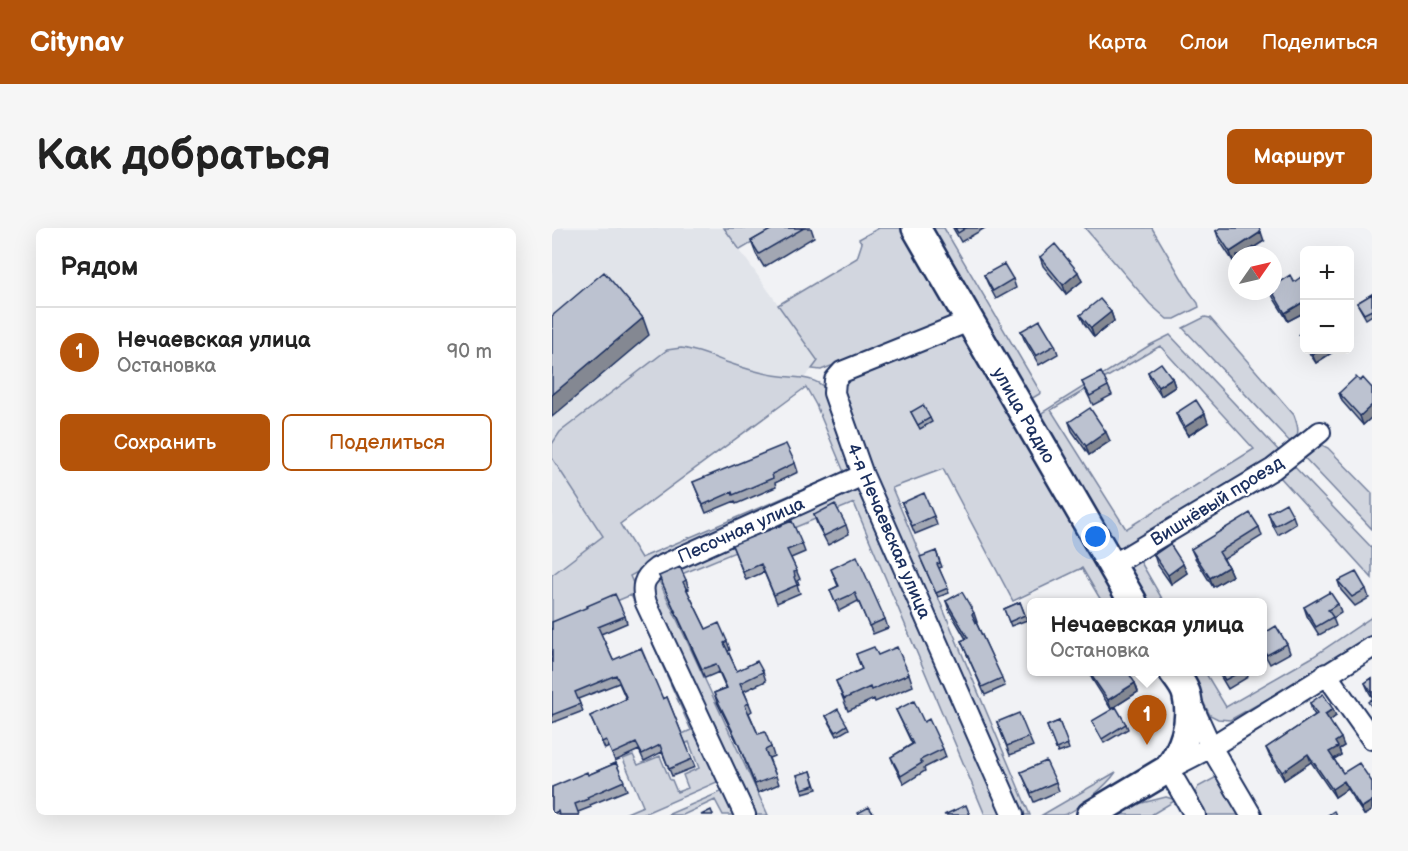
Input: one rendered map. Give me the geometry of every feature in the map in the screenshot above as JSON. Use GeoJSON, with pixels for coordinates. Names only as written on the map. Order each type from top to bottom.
{"type":"FeatureCollection","features":[{"type":"Feature","properties":{"kind":"street","name":"улица Радио"},"geometry":{"type":"LineString","coordinates":[[916,228],[1130,598]]}},
{"type":"Feature","properties":{"kind":"street","name":"4-я Нечаевская улица"},"geometry":{"type":"LineString","coordinates":[[969,321],[850,367],[835,380],[834,393],[863,475],[1013,815]]}},
{"type":"Feature","properties":{"kind":"street","name":"Вишнёвый проезд"},"geometry":{"type":"LineString","coordinates":[[1111,566],[1273,468],[1320,432]]}},
{"type":"Feature","properties":{"kind":"street","name":"Песочная улица"},"geometry":{"type":"LineString","coordinates":[[745,815],[646,603],[642,591],[643,583],[657,568],[863,475]]}},
{"type":"Feature","properties":{"kind":"street"},"geometry":{"type":"LineString","coordinates":[[1091,815],[1168,769],[1212,747],[1372,647]]}},
{"type":"Feature","properties":{"kind":"street"},"geometry":{"type":"LineString","coordinates":[[1326,674],[1372,739]]}},
{"type":"Feature","properties":{"kind":"street"},"geometry":{"type":"LineString","coordinates":[[1176,676],[1188,696],[1212,747],[1251,815]]}},
{"type":"Feature","properties":{"kind":"street"},"geometry":{"type":"LineString","coordinates":[[1168,769],[1183,745],[1188,717],[1188,696]]}},
{"type":"Feature","properties":{"kind":"street"},"geometry":{"type":"LineString","coordinates":[[1168,769],[1195,815]]}},
{"type":"Feature","properties":{"kind":"shaded area"},"geometry":{"type":"Polygon","coordinates":[[[552,228],[724,228],[819,362],[802,380],[552,575],[552,228]]]}},
{"type":"Feature","properties":{"kind":"shaded area"},"geometry":{"type":"Polygon","coordinates":[[[724,228],[777,228],[740,250],[724,228]]]}},
{"type":"Feature","properties":{"kind":"shaded area"},"geometry":{"type":"Polygon","coordinates":[[[879,228],[904,228],[950,310],[949,316],[946,321],[821,370],[812,369],[818,361],[778,305],[857,258],[862,243],[859,239],[879,228]]]}},
{"type":"Feature","properties":{"kind":"shaded area"},"geometry":{"type":"Polygon","coordinates":[[[929,228],[944,228],[1041,393],[1031,399],[929,228]]]}},
{"type":"Feature","properties":{"kind":"shaded area"},"geometry":{"type":"Polygon","coordinates":[[[1085,228],[1152,228],[1199,307],[1175,319],[1167,319],[1150,304],[1085,228]]]}},
{"type":"Feature","properties":{"kind":"shaded area"},"geometry":{"type":"Polygon","coordinates":[[[1205,317],[1210,318],[1294,415],[1298,433],[1292,444],[1183,328],[1205,317]]]}},
{"type":"Feature","properties":{"kind":"shaded area"},"geometry":{"type":"Polygon","coordinates":[[[958,335],[965,337],[1120,598],[1100,598],[1082,568],[1013,601],[943,469],[892,488],[1030,815],[1020,815],[844,409],[843,388],[846,380],[958,335]]]}},
{"type":"Feature","properties":{"kind":"shaded area"},"geometry":{"type":"Polygon","coordinates":[[[1170,335],[1281,453],[1123,549],[1117,549],[1040,415],[1150,345],[1170,335]],[[1160,346],[1051,410],[1126,529],[1254,449],[1160,346]]]}},
{"type":"Feature","properties":{"kind":"shaded area"},"geometry":{"type":"Polygon","coordinates":[[[681,348],[693,350],[753,370],[805,378],[821,385],[826,389],[853,472],[678,549],[630,576],[719,778],[717,782],[641,815],[622,815],[643,806],[623,759],[633,755],[638,765],[660,756],[677,792],[688,788],[683,775],[699,768],[689,742],[663,752],[660,744],[691,730],[631,595],[552,628],[552,575],[603,536],[552,458],[552,444],[560,432],[667,350],[681,348]],[[806,387],[620,524],[641,558],[844,472],[806,387]]]}},
{"type":"Feature","properties":{"kind":"shaded area"},"geometry":{"type":"Polygon","coordinates":[[[1318,443],[1328,448],[1372,493],[1372,529],[1299,452],[1318,443]]]}},
{"type":"Feature","properties":{"kind":"shaded area"},"geometry":{"type":"Polygon","coordinates":[[[1288,460],[1372,548],[1372,578],[1279,476],[1139,559],[1162,598],[1146,598],[1138,585],[1130,567],[1134,555],[1288,460]]]}},
{"type":"Feature","properties":{"kind":"shaded area"},"geometry":{"type":"Polygon","coordinates":[[[861,488],[1006,815],[985,815],[854,503],[660,583],[768,815],[752,815],[652,603],[651,584],[657,576],[842,489],[861,488]]]}},
{"type":"Feature","properties":{"kind":"shaded area"},"geometry":{"type":"Polygon","coordinates":[[[1372,617],[1372,635],[1306,677],[1230,720],[1218,719],[1210,715],[1190,676],[1207,676],[1226,707],[1311,658],[1372,617]]]}},
{"type":"Feature","properties":{"kind":"shaded area"},"geometry":{"type":"Polygon","coordinates":[[[1116,772],[1099,790],[1075,809],[1062,815],[1042,815],[1116,772]]]}},
{"type":"Feature","properties":{"kind":"shaded area"},"geometry":{"type":"Polygon","coordinates":[[[1222,774],[1251,815],[1202,815],[1194,796],[1198,787],[1222,774]]]}},
{"type":"Feature","properties":{"kind":"shaded area"},"geometry":{"type":"Polygon","coordinates":[[[726,791],[739,815],[723,815],[715,800],[683,815],[667,815],[726,791]]]}},
{"type":"Feature","properties":{"kind":"shaded area"},"geometry":{"type":"Polygon","coordinates":[[[1166,797],[1176,800],[1151,815],[1119,815],[1138,804],[1166,797]]]}},
{"type":"Feature","properties":{"kind":"building"},"geometry":{"type":"Polygon","coordinates":[[[774,228],[804,228],[759,254],[751,241],[774,228]]]}},
{"type":"Feature","properties":{"kind":"building"},"geometry":{"type":"Polygon","coordinates":[[[955,228],[966,228],[958,233],[955,228]]]}},
{"type":"Feature","properties":{"kind":"building"},"geometry":{"type":"Polygon","coordinates":[[[1220,228],[1259,228],[1261,232],[1239,246],[1228,246],[1228,249],[1216,231],[1220,228]]]}},
{"type":"Feature","properties":{"kind":"building"},"geometry":{"type":"Polygon","coordinates":[[[1055,244],[1078,272],[1063,285],[1040,257],[1055,244]]]}},
{"type":"Feature","properties":{"kind":"building"},"geometry":{"type":"Polygon","coordinates":[[[1004,264],[1013,279],[993,291],[984,275],[1004,264]]]}},
{"type":"Feature","properties":{"kind":"building"},"geometry":{"type":"Polygon","coordinates":[[[604,272],[643,318],[552,395],[552,316],[604,272]]]}},
{"type":"Feature","properties":{"kind":"building"},"geometry":{"type":"Polygon","coordinates":[[[1290,275],[1294,282],[1300,278],[1300,304],[1285,313],[1277,300],[1282,300],[1282,280],[1290,275]]]}},
{"type":"Feature","properties":{"kind":"building"},"geometry":{"type":"Polygon","coordinates":[[[1372,294],[1372,310],[1364,314],[1357,303],[1372,294]]]}},
{"type":"Feature","properties":{"kind":"building"},"geometry":{"type":"Polygon","coordinates":[[[1100,299],[1111,312],[1091,328],[1080,315],[1100,299]]]}},
{"type":"Feature","properties":{"kind":"building"},"geometry":{"type":"Polygon","coordinates":[[[1040,320],[1055,345],[1036,356],[1021,331],[1040,320]]]}},
{"type":"Feature","properties":{"kind":"building"},"geometry":{"type":"Polygon","coordinates":[[[1161,363],[1172,378],[1158,387],[1148,372],[1161,363]]]}},
{"type":"Feature","properties":{"kind":"building"},"geometry":{"type":"Polygon","coordinates":[[[1101,372],[1108,386],[1090,396],[1082,382],[1101,372]]]}},
{"type":"Feature","properties":{"kind":"building"},"geometry":{"type":"Polygon","coordinates":[[[1356,377],[1360,381],[1363,378],[1372,388],[1372,405],[1360,416],[1339,393],[1356,377]]]}},
{"type":"Feature","properties":{"kind":"building"},"geometry":{"type":"Polygon","coordinates":[[[1196,400],[1205,414],[1185,427],[1176,413],[1196,400]]]}},
{"type":"Feature","properties":{"kind":"building"},"geometry":{"type":"Polygon","coordinates":[[[923,405],[930,418],[918,425],[911,412],[923,405]]]}},
{"type":"Feature","properties":{"kind":"building"},"geometry":{"type":"Polygon","coordinates":[[[1090,408],[1106,432],[1086,446],[1069,422],[1090,408]]]}},
{"type":"Feature","properties":{"kind":"building"},"geometry":{"type":"Polygon","coordinates":[[[786,444],[795,463],[772,474],[773,478],[703,505],[693,482],[786,444]]]}},
{"type":"Feature","properties":{"kind":"building"},"geometry":{"type":"Polygon","coordinates":[[[924,493],[934,516],[912,526],[902,503],[924,493]]]}},
{"type":"Feature","properties":{"kind":"building"},"geometry":{"type":"Polygon","coordinates":[[[1286,503],[1293,516],[1275,526],[1268,513],[1286,503]]]}},
{"type":"Feature","properties":{"kind":"building"},"geometry":{"type":"Polygon","coordinates":[[[835,504],[846,525],[824,536],[814,515],[835,504]]]}},
{"type":"Feature","properties":{"kind":"building"},"geometry":{"type":"Polygon","coordinates":[[[1250,513],[1259,527],[1219,552],[1228,567],[1210,578],[1191,549],[1250,513]]]}},
{"type":"Feature","properties":{"kind":"building"},"geometry":{"type":"Polygon","coordinates":[[[792,521],[802,544],[787,550],[797,571],[794,572],[794,577],[797,585],[774,595],[761,564],[743,572],[732,545],[792,521]]]}},
{"type":"Feature","properties":{"kind":"building"},"geometry":{"type":"Polygon","coordinates":[[[1170,544],[1183,564],[1168,575],[1154,555],[1170,544]]]}},
{"type":"Feature","properties":{"kind":"building"},"geometry":{"type":"Polygon","coordinates":[[[936,551],[940,563],[937,564],[948,588],[936,593],[920,557],[936,551]]]}},
{"type":"Feature","properties":{"kind":"building"},"geometry":{"type":"Polygon","coordinates":[[[857,556],[885,619],[869,626],[855,593],[835,602],[830,590],[839,586],[831,569],[857,556]]]}},
{"type":"Feature","properties":{"kind":"building"},"geometry":{"type":"Polygon","coordinates":[[[680,567],[686,580],[683,582],[706,629],[719,623],[727,641],[724,643],[737,671],[757,661],[763,672],[740,683],[749,703],[745,705],[758,734],[765,732],[771,747],[765,750],[776,776],[755,784],[714,693],[727,688],[716,664],[702,669],[659,576],[680,567]]]}},
{"type":"Feature","properties":{"kind":"building"},"geometry":{"type":"Polygon","coordinates":[[[1356,572],[1366,589],[1352,597],[1338,581],[1356,572]]]}},
{"type":"Feature","properties":{"kind":"building"},"geometry":{"type":"Polygon","coordinates":[[[962,592],[974,613],[972,614],[1002,678],[982,687],[961,641],[968,638],[946,601],[962,592]]]}},
{"type":"Feature","properties":{"kind":"building"},"geometry":{"type":"Polygon","coordinates":[[[1330,592],[1338,604],[1328,610],[1333,617],[1316,627],[1304,607],[1330,592]]]}},
{"type":"Feature","properties":{"kind":"building"},"geometry":{"type":"Polygon","coordinates":[[[615,594],[625,616],[598,627],[613,660],[641,648],[663,699],[667,697],[692,759],[669,769],[660,745],[642,754],[636,743],[612,754],[606,740],[602,742],[590,716],[627,699],[616,675],[575,692],[580,704],[552,715],[552,622],[615,594]]]}},
{"type":"Feature","properties":{"kind":"building"},"geometry":{"type":"Polygon","coordinates":[[[1020,602],[1025,615],[1009,622],[1004,609],[1020,602]]]}},
{"type":"Feature","properties":{"kind":"building"},"geometry":{"type":"Polygon","coordinates":[[[1276,626],[1287,644],[1267,655],[1267,632],[1276,626]]]}},
{"type":"Feature","properties":{"kind":"building"},"geometry":{"type":"Polygon","coordinates":[[[874,647],[878,655],[897,647],[909,674],[871,690],[870,687],[844,699],[836,681],[862,669],[856,654],[874,647]]]}},
{"type":"Feature","properties":{"kind":"building"},"geometry":{"type":"Polygon","coordinates":[[[1092,676],[1131,676],[1135,683],[1108,700],[1092,676]]]}},
{"type":"Feature","properties":{"kind":"building"},"geometry":{"type":"Polygon","coordinates":[[[1372,678],[1372,693],[1365,683],[1372,678]]]}},
{"type":"Feature","properties":{"kind":"building"},"geometry":{"type":"Polygon","coordinates":[[[1323,694],[1333,709],[1325,714],[1341,738],[1335,742],[1338,747],[1329,752],[1343,773],[1359,763],[1372,782],[1372,801],[1361,808],[1344,781],[1332,789],[1308,754],[1282,772],[1266,748],[1317,714],[1310,703],[1323,694]]]}},
{"type":"Feature","properties":{"kind":"building"},"geometry":{"type":"Polygon","coordinates":[[[914,701],[924,722],[929,719],[943,749],[920,760],[922,763],[901,776],[891,757],[913,744],[896,710],[914,701]]]}},
{"type":"Feature","properties":{"kind":"building"},"geometry":{"type":"Polygon","coordinates":[[[1116,707],[1126,724],[1102,739],[1092,721],[1116,707]]]}},
{"type":"Feature","properties":{"kind":"building"},"geometry":{"type":"Polygon","coordinates":[[[838,709],[847,725],[836,732],[826,716],[838,709]]]}},
{"type":"Feature","properties":{"kind":"building"},"geometry":{"type":"Polygon","coordinates":[[[1019,713],[1029,737],[1007,746],[997,722],[1019,713]]]}},
{"type":"Feature","properties":{"kind":"building"},"geometry":{"type":"Polygon","coordinates":[[[1059,721],[1068,744],[1056,749],[1047,726],[1059,721]]]}},
{"type":"Feature","properties":{"kind":"building"},"geometry":{"type":"Polygon","coordinates":[[[1046,761],[1056,782],[1031,793],[1021,772],[1046,761]]]}},
{"type":"Feature","properties":{"kind":"building"},"geometry":{"type":"Polygon","coordinates":[[[616,763],[624,781],[575,804],[579,815],[559,815],[558,811],[552,814],[552,787],[616,763]]]}},
{"type":"Feature","properties":{"kind":"building"},"geometry":{"type":"Polygon","coordinates":[[[811,771],[815,785],[802,789],[797,775],[811,771]]]}},
{"type":"Feature","properties":{"kind":"building"},"geometry":{"type":"Polygon","coordinates":[[[966,805],[970,815],[944,815],[966,805]]]}},
{"type":"Feature","properties":{"kind":"building"},"geometry":{"type":"Polygon","coordinates":[[[869,807],[874,815],[859,815],[858,813],[869,807]]]}},
{"type":"Feature","properties":{"kind":"building"},"geometry":{"type":"Polygon","coordinates":[[[711,810],[713,815],[701,815],[711,810]]]}},
{"type":"Feature","properties":{"kind":"place","name":"Нечаевская улица"},"geometry":{"type":"Point","coordinates":[1147,745]}}]}
